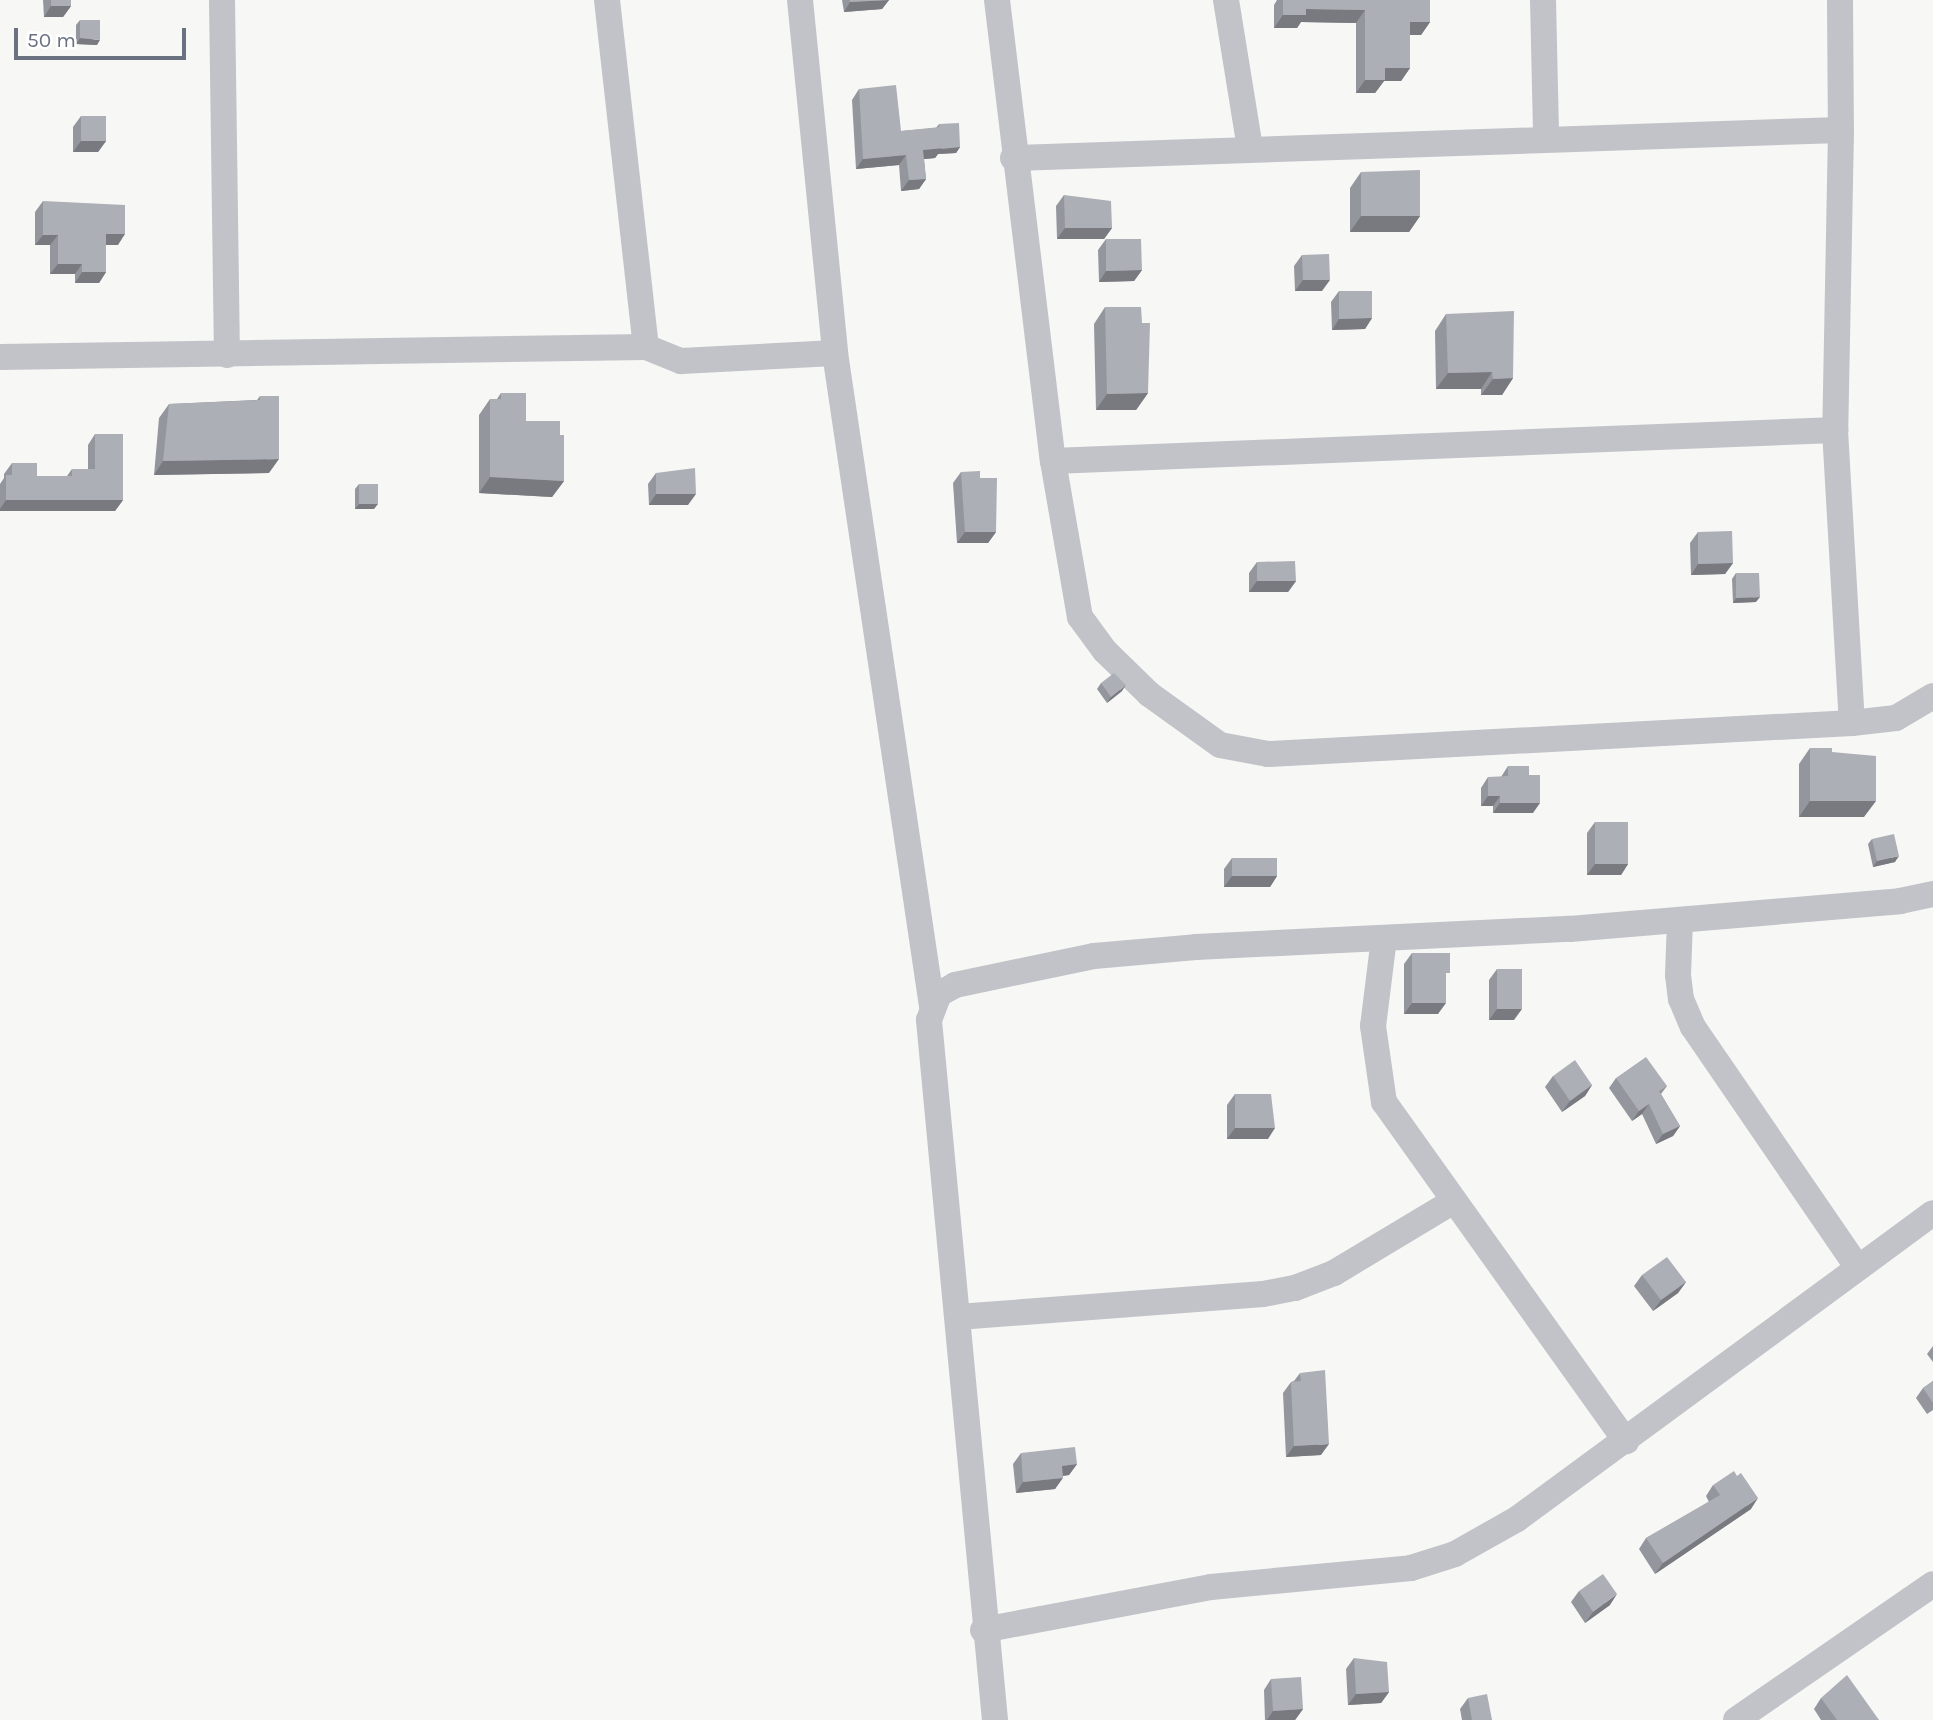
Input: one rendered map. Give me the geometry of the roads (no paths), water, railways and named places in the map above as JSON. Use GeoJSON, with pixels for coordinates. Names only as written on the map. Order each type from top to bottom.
{"type":"FeatureCollection","features":[{"type":"Feature","properties":{"kind":"street"},"geometry":{"type":"LineString","coordinates":[[222,0],[227,355]]}},
{"type":"Feature","properties":{"kind":"street"},"geometry":{"type":"LineString","coordinates":[[607,0],[646,347]]}},
{"type":"Feature","properties":{"kind":"street"},"geometry":{"type":"LineString","coordinates":[[800,0],[835,354],[932,1006]]}},
{"type":"Feature","properties":{"kind":"street"},"geometry":{"type":"LineString","coordinates":[[998,0],[1013,158],[1053,461],[1080,617],[1105,651],[1149,694],[1220,745],[1268,754],[1852,723],[1896,718],[1933,696]]}},
{"type":"Feature","properties":{"kind":"street"},"geometry":{"type":"LineString","coordinates":[[1226,0],[1250,148]]}},
{"type":"Feature","properties":{"kind":"street"},"geometry":{"type":"LineString","coordinates":[[1543,0],[1546,137]]}},
{"type":"Feature","properties":{"kind":"street"},"geometry":{"type":"LineString","coordinates":[[1840,0],[1841,130],[1835,430],[1852,723]]}},
{"type":"Feature","properties":{"kind":"street"},"geometry":{"type":"LineString","coordinates":[[1013,158],[1546,137],[1841,130]]}},
{"type":"Feature","properties":{"kind":"street"},"geometry":{"type":"LineString","coordinates":[[0,357],[646,347],[681,361],[835,354]]}},
{"type":"Feature","properties":{"kind":"street"},"geometry":{"type":"LineString","coordinates":[[1053,461],[1835,430]]}},
{"type":"Feature","properties":{"kind":"street"},"geometry":{"type":"LineString","coordinates":[[995,1720],[984,1630],[958,1317],[929,1020],[932,1006],[939,994],[955,985],[1094,957],[1680,920],[1933,894]]}},
{"type":"Feature","properties":{"kind":"street"},"geometry":{"type":"LineString","coordinates":[[1680,920],[1678,975],[1681,999],[1693,1027],[1857,1268]]}},
{"type":"Feature","properties":{"kind":"street"},"geometry":{"type":"LineString","coordinates":[[1384,938],[1373,1026],[1384,1102],[1626,1441]]}},
{"type":"Feature","properties":{"kind":"street"},"geometry":{"type":"LineString","coordinates":[[958,1317],[1295,1288],[1334,1273],[1454,1201]]}},
{"type":"Feature","properties":{"kind":"street"},"geometry":{"type":"LineString","coordinates":[[984,1630],[1211,1587],[1411,1568],[1455,1554],[1517,1519],[1933,1213]]}},
{"type":"Feature","properties":{"kind":"street"},"geometry":{"type":"LineString","coordinates":[[1736,1720],[1933,1584]]}}]}
